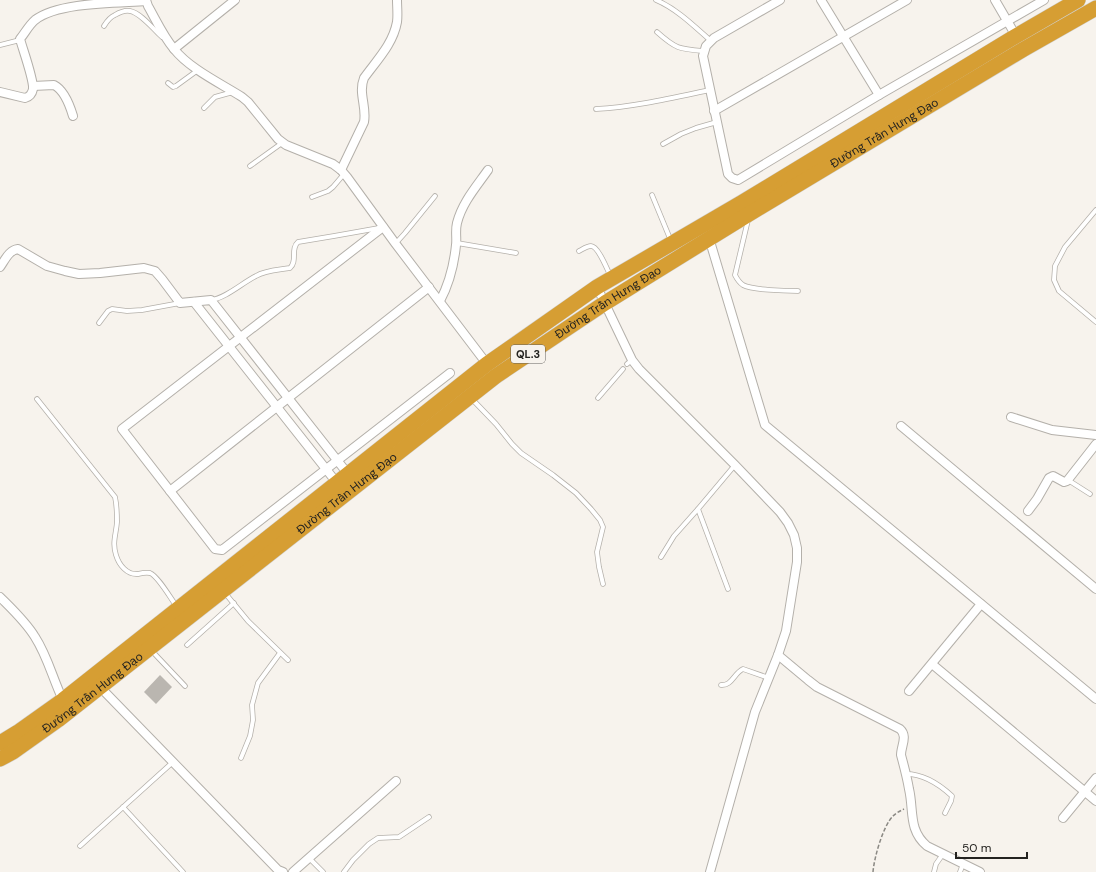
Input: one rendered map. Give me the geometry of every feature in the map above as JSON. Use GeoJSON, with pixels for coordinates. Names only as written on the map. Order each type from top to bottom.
{"type":"FeatureCollection","features":[{"type":"Feature","properties":{"kind":"highway","name":"Đường Trần Hưng Đạo"},"geometry":{"type":"LineString","coordinates":[[0,743],[18,732],[182,614],[343,478],[487,364],[597,288],[1078,0]]}},
{"type":"Feature","properties":{"kind":"highway","name":"Đường Trần Hưng Đạo"},"geometry":{"type":"LineString","coordinates":[[0,759],[13,752],[58,720],[150,648],[182,614],[223,591],[496,376],[605,303],[709,238],[1024,49],[1096,8]]}},
{"type":"Feature","properties":{"kind":"highway"},"geometry":{"type":"LineString","coordinates":[[1016,36],[1024,49]]}},
{"type":"Feature","properties":{"kind":"street"},"geometry":{"type":"LineString","coordinates":[[0,92],[25,98],[31,95],[33,86],[20,39],[34,21],[45,13],[88,4],[146,0],[172,47],[198,70],[248,102],[271,132],[283,143],[333,164],[342,172],[487,364]]}},
{"type":"Feature","properties":{"kind":"street"},"geometry":{"type":"LineString","coordinates":[[172,47],[234,0]]}},
{"type":"Feature","properties":{"kind":"street"},"geometry":{"type":"LineString","coordinates":[[342,172],[364,122],[365,116],[361,91],[362,84],[364,78],[392,39],[397,23],[397,0]]}},
{"type":"Feature","properties":{"kind":"street"},"geometry":{"type":"LineString","coordinates":[[780,0],[766,6],[714,38],[706,46],[703,56],[728,174],[732,178],[738,180],[878,96],[1044,0]]}},
{"type":"Feature","properties":{"kind":"street"},"geometry":{"type":"LineString","coordinates":[[822,0],[878,96]]}},
{"type":"Feature","properties":{"kind":"street"},"geometry":{"type":"LineString","coordinates":[[714,111],[907,0]]}},
{"type":"Feature","properties":{"kind":"street"},"geometry":{"type":"LineString","coordinates":[[995,0],[1016,36]]}},
{"type":"Feature","properties":{"kind":"street"},"geometry":{"type":"LineString","coordinates":[[33,86],[57,86],[64,95],[73,116]]}},
{"type":"Feature","properties":{"kind":"street"},"geometry":{"type":"LineString","coordinates":[[440,302],[449,281],[457,244],[456,230],[460,213],[488,170]]}},
{"type":"Feature","properties":{"kind":"street"},"geometry":{"type":"LineString","coordinates":[[383,227],[122,429],[215,549],[222,550],[450,373]]}},
{"type":"Feature","properties":{"kind":"street"},"geometry":{"type":"LineString","coordinates":[[709,238],[765,425],[1096,699]]}},
{"type":"Feature","properties":{"kind":"street"},"geometry":{"type":"LineString","coordinates":[[0,266],[10,252],[14,249],[18,249],[47,266],[79,274],[100,274],[144,268],[155,271],[180,303],[211,300],[338,460],[343,478]]}},
{"type":"Feature","properties":{"kind":"street"},"geometry":{"type":"LineString","coordinates":[[170,491],[429,287]]}},
{"type":"Feature","properties":{"kind":"street"},"geometry":{"type":"LineString","coordinates":[[597,288],[605,303],[629,362],[736,465],[780,512],[788,523],[796,541],[797,562],[786,631],[755,712],[710,872]]}},
{"type":"Feature","properties":{"kind":"street"},"geometry":{"type":"LineString","coordinates":[[194,302],[326,469],[343,478]]}},
{"type":"Feature","properties":{"kind":"street"},"geometry":{"type":"LineString","coordinates":[[1010,417],[1052,430],[1096,435]]}},
{"type":"Feature","properties":{"kind":"street"},"geometry":{"type":"LineString","coordinates":[[901,426],[1096,590]]}},
{"type":"Feature","properties":{"kind":"street"},"geometry":{"type":"LineString","coordinates":[[1028,511],[1049,478],[1053,476],[1064,482],[1068,480],[1096,444]]}},
{"type":"Feature","properties":{"kind":"street"},"geometry":{"type":"LineString","coordinates":[[0,597],[24,622],[36,638],[47,660],[63,700]]}},
{"type":"Feature","properties":{"kind":"street"},"geometry":{"type":"LineString","coordinates":[[909,691],[982,604]]}},
{"type":"Feature","properties":{"kind":"street"},"geometry":{"type":"LineString","coordinates":[[778,655],[818,687],[900,729],[903,732],[904,736],[901,755],[910,790],[913,822],[918,836],[927,846],[980,872]]}},
{"type":"Feature","properties":{"kind":"street"},"geometry":{"type":"LineString","coordinates":[[932,664],[1096,801]]}},
{"type":"Feature","properties":{"kind":"street"},"geometry":{"type":"LineString","coordinates":[[100,687],[278,870],[283,872]]}},
{"type":"Feature","properties":{"kind":"street"},"geometry":{"type":"LineString","coordinates":[[1063,818],[1096,778]]}},
{"type":"Feature","properties":{"kind":"street"},"geometry":{"type":"LineString","coordinates":[[293,872],[396,781]]}},
{"type":"Feature","properties":{"kind":"lane"},"geometry":{"type":"LineString","coordinates":[[656,0],[676,11],[711,41]]}},
{"type":"Feature","properties":{"kind":"lane"},"geometry":{"type":"LineString","coordinates":[[104,26],[112,16],[124,11],[130,11],[140,16],[172,47]]}},
{"type":"Feature","properties":{"kind":"lane"},"geometry":{"type":"LineString","coordinates":[[657,32],[673,46],[680,49],[705,51]]}},
{"type":"Feature","properties":{"kind":"lane"},"geometry":{"type":"LineString","coordinates":[[0,45],[20,39]]}},
{"type":"Feature","properties":{"kind":"lane"},"geometry":{"type":"LineString","coordinates":[[168,83],[173,87],[176,86],[198,70]]}},
{"type":"Feature","properties":{"kind":"lane"},"geometry":{"type":"LineString","coordinates":[[596,109],[614,108],[710,90]]}},
{"type":"Feature","properties":{"kind":"lane"},"geometry":{"type":"LineString","coordinates":[[204,108],[215,97],[233,91]]}},
{"type":"Feature","properties":{"kind":"lane"},"geometry":{"type":"LineString","coordinates":[[662,144],[681,134],[716,122]]}},
{"type":"Feature","properties":{"kind":"lane"},"geometry":{"type":"LineString","coordinates":[[250,166],[283,143]]}},
{"type":"Feature","properties":{"kind":"lane"},"geometry":{"type":"LineString","coordinates":[[312,197],[328,191],[333,187],[342,172]]}},
{"type":"Feature","properties":{"kind":"lane"},"geometry":{"type":"LineString","coordinates":[[652,195],[672,244]]}},
{"type":"Feature","properties":{"kind":"lane"},"geometry":{"type":"LineString","coordinates":[[395,244],[435,196]]}},
{"type":"Feature","properties":{"kind":"lane"},"geometry":{"type":"LineString","coordinates":[[1096,210],[1065,247],[1055,266],[1054,280],[1059,291],[1096,322]]}},
{"type":"Feature","properties":{"kind":"lane"},"geometry":{"type":"LineString","coordinates":[[749,214],[735,275],[737,279],[742,285],[748,287],[798,291]]}},
{"type":"Feature","properties":{"kind":"lane"},"geometry":{"type":"LineString","coordinates":[[211,300],[225,295],[258,275],[290,268],[293,264],[294,246],[298,242],[383,227]]}},
{"type":"Feature","properties":{"kind":"lane"},"geometry":{"type":"LineString","coordinates":[[457,244],[516,252]]}},
{"type":"Feature","properties":{"kind":"lane"},"geometry":{"type":"LineString","coordinates":[[579,251],[594,246],[612,279]]}},
{"type":"Feature","properties":{"kind":"lane"},"geometry":{"type":"LineString","coordinates":[[99,323],[108,311],[112,309],[128,311],[142,310],[180,303]]}},
{"type":"Feature","properties":{"kind":"lane"},"geometry":{"type":"LineString","coordinates":[[598,398],[623,369]]}},
{"type":"Feature","properties":{"kind":"lane"},"geometry":{"type":"LineString","coordinates":[[469,396],[521,453],[576,493],[600,520],[603,527],[597,552],[603,584]]}},
{"type":"Feature","properties":{"kind":"lane"},"geometry":{"type":"LineString","coordinates":[[36,399],[115,497],[117,506],[117,523],[114,543],[117,557],[125,569],[130,574],[151,573],[159,581],[182,614]]}},
{"type":"Feature","properties":{"kind":"lane"},"geometry":{"type":"LineString","coordinates":[[661,557],[674,536],[736,465]]}},
{"type":"Feature","properties":{"kind":"lane"},"geometry":{"type":"LineString","coordinates":[[1068,480],[1090,494]]}},
{"type":"Feature","properties":{"kind":"lane"},"geometry":{"type":"LineString","coordinates":[[698,510],[728,589]]}},
{"type":"Feature","properties":{"kind":"lane"},"geometry":{"type":"LineString","coordinates":[[223,591],[248,621],[288,660]]}},
{"type":"Feature","properties":{"kind":"lane"},"geometry":{"type":"LineString","coordinates":[[187,645],[234,603]]}},
{"type":"Feature","properties":{"kind":"lane"},"geometry":{"type":"LineString","coordinates":[[150,648],[185,686]]}},
{"type":"Feature","properties":{"kind":"lane"},"geometry":{"type":"LineString","coordinates":[[241,758],[250,736],[253,720],[252,705],[258,683],[280,653]]}},
{"type":"Feature","properties":{"kind":"lane"},"geometry":{"type":"LineString","coordinates":[[721,686],[729,683],[736,674],[743,669],[769,678]]}},
{"type":"Feature","properties":{"kind":"lane"},"geometry":{"type":"LineString","coordinates":[[80,846],[174,762]]}},
{"type":"Feature","properties":{"kind":"lane"},"geometry":{"type":"LineString","coordinates":[[906,774],[927,778],[936,783],[952,796],[952,801],[945,812]]}},
{"type":"Feature","properties":{"kind":"lane"},"geometry":{"type":"LineString","coordinates":[[123,807],[183,872]]}},
{"type":"Feature","properties":{"kind":"lane"},"geometry":{"type":"LineString","coordinates":[[344,872],[368,844],[378,838],[399,837],[430,817]]}},
{"type":"Feature","properties":{"kind":"lane"},"geometry":{"type":"LineString","coordinates":[[934,872],[936,864],[944,854]]}},
{"type":"Feature","properties":{"kind":"lane"},"geometry":{"type":"LineString","coordinates":[[309,858],[323,872]]}},
{"type":"Feature","properties":{"kind":"lane"},"geometry":{"type":"LineString","coordinates":[[960,872],[963,863]]}},
{"type":"Feature","properties":{"kind":"path"},"geometry":{"type":"LineString","coordinates":[[873,872],[874,862],[886,826],[893,816],[911,806]]}},
{"type":"Feature","properties":{"kind":"building"},"geometry":{"type":"Polygon","coordinates":[[[160,675],[172,687],[156,704],[144,692],[160,675]]]}}]}
